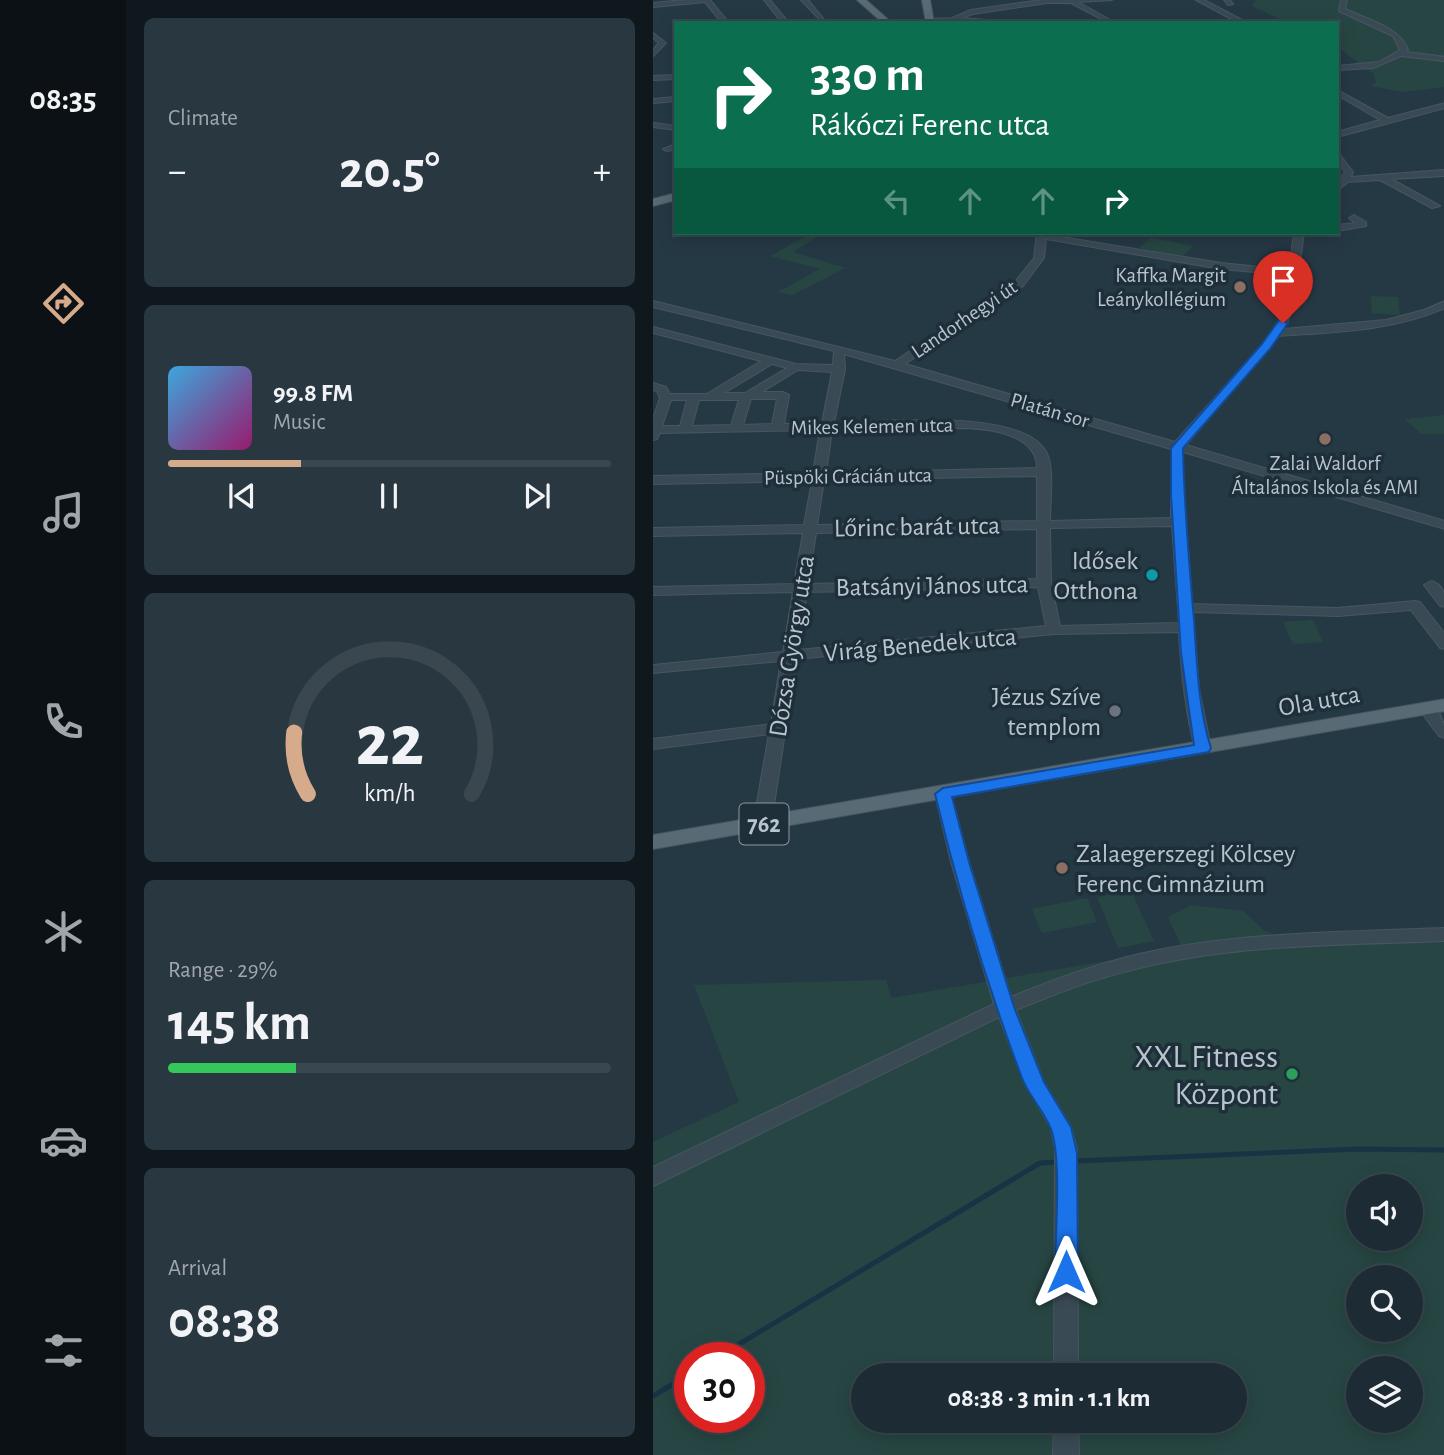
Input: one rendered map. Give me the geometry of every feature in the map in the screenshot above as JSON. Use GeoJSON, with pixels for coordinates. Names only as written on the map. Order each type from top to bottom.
{"type":"FeatureCollection","features":[{"type":"Feature","properties":{"kind":"main road"},"geometry":{"type":"LineString","coordinates":[[861,0],[886,21]]}},
{"type":"Feature","properties":{"kind":"main road"},"geometry":{"type":"LineString","coordinates":[[926,0],[930,21]]}},
{"type":"Feature","properties":{"kind":"main road"},"geometry":{"type":"LineString","coordinates":[[653,203],[674,197]]}},
{"type":"Feature","properties":{"kind":"main road","name":"Ola utca"},"geometry":{"type":"LineString","coordinates":[[1203,748],[1435,706]]}},
{"type":"Feature","properties":{"kind":"main road","name":"762"},"geometry":{"type":"LineString","coordinates":[[653,842],[1203,748]]}},
{"type":"Feature","properties":{"kind":"street"},"geometry":{"type":"LineString","coordinates":[[653,5],[706,0],[724,21]]}},
{"type":"Feature","properties":{"kind":"street"},"geometry":{"type":"LineString","coordinates":[[767,0],[784,21]]}},
{"type":"Feature","properties":{"kind":"street"},"geometry":{"type":"LineString","coordinates":[[805,0],[824,21]]}},
{"type":"Feature","properties":{"kind":"street"},"geometry":{"type":"LineString","coordinates":[[930,21],[949,21],[977,11],[1007,5],[998,0]]}},
{"type":"Feature","properties":{"kind":"street"},"geometry":{"type":"LineString","coordinates":[[977,11],[1050,1],[1109,0]]}},
{"type":"Feature","properties":{"kind":"street"},"geometry":{"type":"LineString","coordinates":[[1198,0],[1241,21]]}},
{"type":"Feature","properties":{"kind":"street"},"geometry":{"type":"LineString","coordinates":[[1344,0],[1341,10],[1395,35],[1404,50],[1401,54]]}},
{"type":"Feature","properties":{"kind":"street"},"geometry":{"type":"LineString","coordinates":[[1071,2],[1109,21]]}},
{"type":"Feature","properties":{"kind":"street"},"geometry":{"type":"LineString","coordinates":[[653,35],[663,43],[653,54]]}},
{"type":"Feature","properties":{"kind":"street"},"geometry":{"type":"LineString","coordinates":[[1339,68],[1369,67],[1401,54],[1444,59]]}},
{"type":"Feature","properties":{"kind":"street"},"geometry":{"type":"LineString","coordinates":[[653,78],[674,77]]}},
{"type":"Feature","properties":{"kind":"street"},"geometry":{"type":"LineString","coordinates":[[1339,93],[1387,121]]}},
{"type":"Feature","properties":{"kind":"street"},"geometry":{"type":"LineString","coordinates":[[653,101],[674,99]]}},
{"type":"Feature","properties":{"kind":"street"},"geometry":{"type":"LineString","coordinates":[[1339,134],[1444,105]]}},
{"type":"Feature","properties":{"kind":"street"},"geometry":{"type":"LineString","coordinates":[[654,125],[674,128]]}},
{"type":"Feature","properties":{"kind":"street"},"geometry":{"type":"LineString","coordinates":[[1339,156],[1348,169],[1346,180]]}},
{"type":"Feature","properties":{"kind":"street"},"geometry":{"type":"LineString","coordinates":[[1339,186],[1346,180],[1444,173]]}},
{"type":"Feature","properties":{"kind":"street"},"geometry":{"type":"LineString","coordinates":[[1380,177],[1435,206]]}},
{"type":"Feature","properties":{"kind":"street"},"geometry":{"type":"LineString","coordinates":[[1339,224],[1352,222]]}},
{"type":"Feature","properties":{"kind":"street","name":"Landorhegyi út"},"geometry":{"type":"LineString","coordinates":[[896,365],[1019,284],[1039,258],[1042,235]]}},
{"type":"Feature","properties":{"kind":"street"},"geometry":{"type":"LineString","coordinates":[[1047,235],[1221,267],[1294,273]]}},
{"type":"Feature","properties":{"kind":"street"},"geometry":{"type":"LineString","coordinates":[[1203,748],[1198,734],[1187,627],[1177,448],[1277,333],[1288,309],[1299,235]]}},
{"type":"Feature","properties":{"kind":"street","name":"Platán sor"},"geometry":{"type":"LineString","coordinates":[[653,304],[841,349],[1444,525]]}},
{"type":"Feature","properties":{"kind":"street"},"geometry":{"type":"LineString","coordinates":[[1277,333],[1396,321],[1418,316],[1444,304]]}},
{"type":"Feature","properties":{"kind":"street"},"geometry":{"type":"LineString","coordinates":[[653,330],[797,367],[839,367],[857,354]]}},
{"type":"Feature","properties":{"kind":"street","name":"Dózsa György utca"},"geometry":{"type":"LineString","coordinates":[[762,825],[839,367],[837,359],[841,349]]}},
{"type":"Feature","properties":{"kind":"street"},"geometry":{"type":"LineString","coordinates":[[709,397],[771,360]]}},
{"type":"Feature","properties":{"kind":"street","name":"Mikes Kelemen utca"},"geometry":{"type":"LineString","coordinates":[[746,397],[797,367]]}},
{"type":"Feature","properties":{"kind":"street"},"geometry":{"type":"LineString","coordinates":[[653,386],[662,389],[666,397],[654,432]]}},
{"type":"Feature","properties":{"kind":"street","name":"Mikes Kelemen utca"},"geometry":{"type":"LineString","coordinates":[[666,397],[783,396],[777,428]]}},
{"type":"Feature","properties":{"kind":"street"},"geometry":{"type":"LineString","coordinates":[[685,429],[694,397]]}},
{"type":"Feature","properties":{"kind":"street"},"geometry":{"type":"LineString","coordinates":[[736,429],[746,397]]}},
{"type":"Feature","properties":{"kind":"street","name":"Mikes Kelemen utca"},"geometry":{"type":"LineString","coordinates":[[654,432],[685,429],[966,424],[997,429],[1034,444],[1041,453],[1043,472]]}},
{"type":"Feature","properties":{"kind":"street"},"geometry":{"type":"LineString","coordinates":[[1043,472],[1044,583],[1054,630]]}},
{"type":"Feature","properties":{"kind":"street","name":"Püspöki Grácián utca"},"geometry":{"type":"LineString","coordinates":[[653,480],[1043,472]]}},
{"type":"Feature","properties":{"kind":"street","name":"Lőrinc barát utca"},"geometry":{"type":"LineString","coordinates":[[653,532],[1180,522]]}},
{"type":"Feature","properties":{"kind":"street","name":"Batsányi János utca"},"geometry":{"type":"LineString","coordinates":[[653,591],[1044,583]]}},
{"type":"Feature","properties":{"kind":"street"},"geometry":{"type":"LineString","coordinates":[[1431,585],[1444,603]]}},
{"type":"Feature","properties":{"kind":"street"},"geometry":{"type":"LineString","coordinates":[[1186,608],[1338,612],[1415,605],[1444,645]]}},
{"type":"Feature","properties":{"kind":"street","name":"Virág Benedek utca"},"geometry":{"type":"LineString","coordinates":[[653,668],[1054,630],[1187,627]]}},
{"type":"Feature","properties":{"kind":"street"},"geometry":{"type":"LineString","coordinates":[[1435,706],[1444,733]]}},
{"type":"Feature","properties":{"kind":"street"},"geometry":{"type":"LineString","coordinates":[[653,744],[777,728]]}},
{"type":"Feature","properties":{"kind":"street"},"geometry":{"type":"LineString","coordinates":[[943,794],[960,862],[1005,1007],[1035,1084],[1061,1127],[1066,1161],[1066,1363]]}},
{"type":"Feature","properties":{"kind":"street"},"geometry":{"type":"LineString","coordinates":[[653,1177],[1005,1007],[1101,973],[1178,953],[1279,943],[1444,934]]}},
{"type":"Feature","properties":{"kind":"street"},"geometry":{"type":"LineString","coordinates":[[1066,1433],[1066,1455]]}},
{"type":"Feature","properties":{"kind":"green space"},"geometry":{"type":"Polygon","coordinates":[[[1256,0],[1444,0],[1444,87],[1402,92],[1371,86],[1376,82],[1374,74],[1339,48],[1339,21],[1283,21],[1252,6],[1256,0]]]}},
{"type":"Feature","properties":{"kind":"green space"},"geometry":{"type":"Polygon","coordinates":[[[808,235],[816,235],[793,252],[845,268],[792,295],[778,292],[820,269],[770,256],[808,235]]]}},
{"type":"Feature","properties":{"kind":"green space"},"geometry":{"type":"Polygon","coordinates":[[[1151,238],[1194,246],[1183,256],[1139,248],[1151,238]]]}},
{"type":"Feature","properties":{"kind":"green space"},"geometry":{"type":"Polygon","coordinates":[[[1371,296],[1398,297],[1400,315],[1372,313],[1371,296]]]}},
{"type":"Feature","properties":{"kind":"green space"},"geometry":{"type":"Polygon","coordinates":[[[1444,415],[1444,434],[1421,434],[1405,419],[1444,415]]]}},
{"type":"Feature","properties":{"kind":"green space"},"geometry":{"type":"Polygon","coordinates":[[[1313,620],[1323,642],[1293,644],[1283,622],[1313,620]]]}},
{"type":"Feature","properties":{"kind":"green space"},"geometry":{"type":"Polygon","coordinates":[[[1131,891],[1154,941],[1118,948],[1097,897],[1131,891]]]}},
{"type":"Feature","properties":{"kind":"green space"},"geometry":{"type":"Polygon","coordinates":[[[1087,898],[1097,922],[1042,933],[1032,909],[1087,898]]]}},
{"type":"Feature","properties":{"kind":"green space"},"geometry":{"type":"Polygon","coordinates":[[[1191,905],[1243,911],[1265,931],[1277,936],[1444,928],[1444,1455],[653,1455],[653,1142],[739,1102],[694,985],[886,980],[891,998],[1182,948],[1168,917],[1191,905]]]}},
{"type":"Feature","properties":{"kind":"waterway"},"geometry":{"type":"LineString","coordinates":[[1076,1161],[1358,1149],[1445,1150]]}},
{"type":"Feature","properties":{"kind":"waterway"},"geometry":{"type":"LineString","coordinates":[[743,1342],[1040,1163],[1057,1162]]}},
{"type":"Feature","properties":{"kind":"waterway"},"geometry":{"type":"LineString","coordinates":[[653,1396],[674,1384]]}},
{"type":"Feature","properties":{"kind":"place","name":"Kaffka Margit Leánykollégium"},"geometry":{"type":"Point","coordinates":[1240,287]}},
{"type":"Feature","properties":{"kind":"place","name":"Zalai Waldorf Általános Iskola és AMI"},"geometry":{"type":"Point","coordinates":[1325,439]}},
{"type":"Feature","properties":{"kind":"place","name":"Idősek Otthona"},"geometry":{"type":"Point","coordinates":[1152,575]}},
{"type":"Feature","properties":{"kind":"place","name":"Jézus Szíve templom"},"geometry":{"type":"Point","coordinates":[1115,711]}},
{"type":"Feature","properties":{"kind":"place","name":"Zalaegerszegi Kölcsey Ferenc Gimnázium"},"geometry":{"type":"Point","coordinates":[1062,868]}},
{"type":"Feature","properties":{"kind":"place","name":"XXL Fitness Központ"},"geometry":{"type":"Point","coordinates":[1292,1074]}},
{"type":"Feature","properties":{"kind":"route"},"geometry":{"type":"LineString","coordinates":[[1066,1272],[1066,1149],[1061,1127],[1035,1084],[1005,1007],[960,862],[943,794],[1203,748],[1198,734],[1189,653],[1177,495],[1177,448],[1266,347],[1283,323]]}}]}
